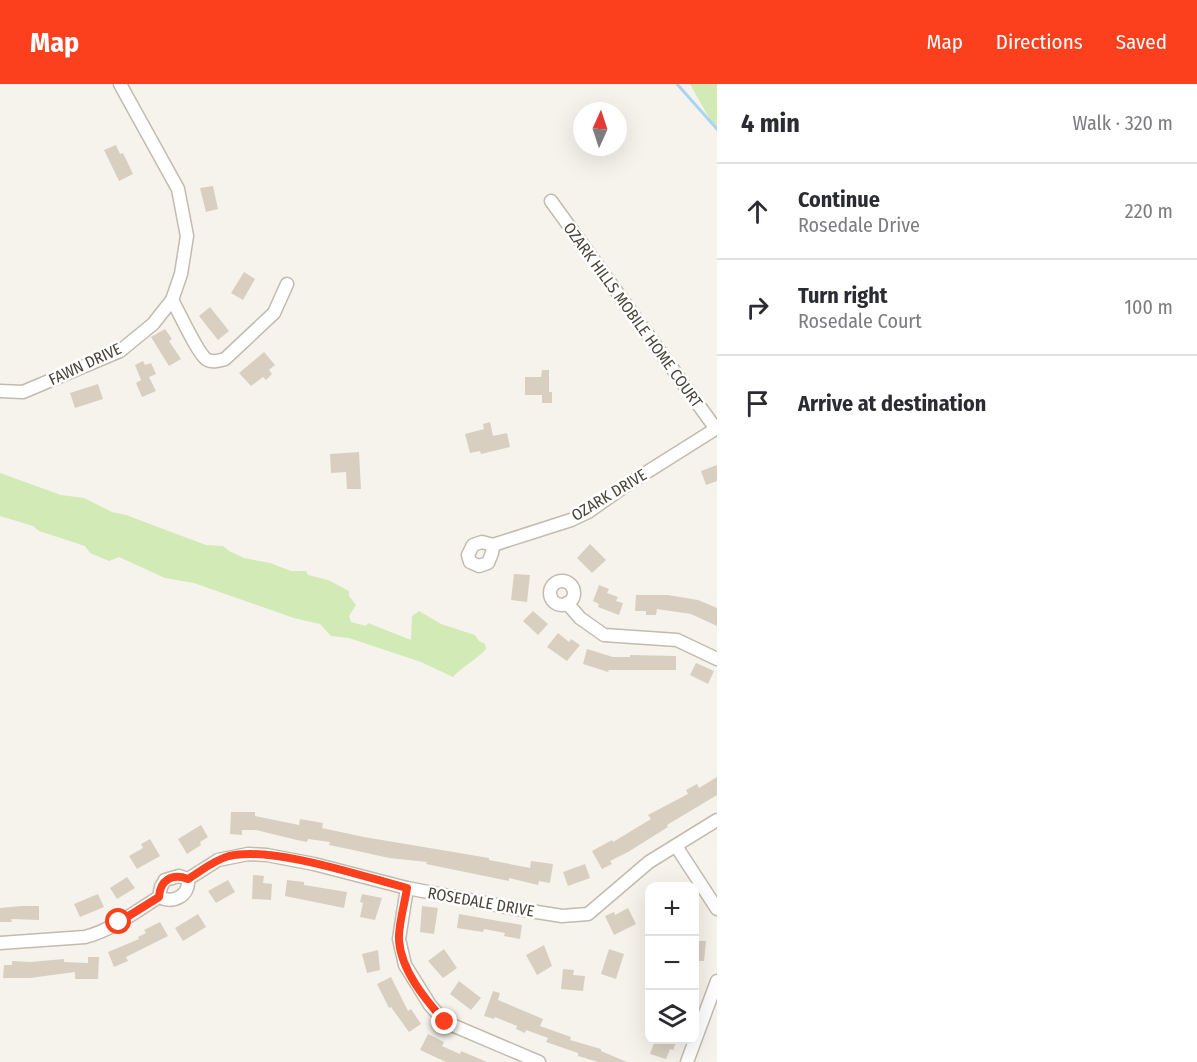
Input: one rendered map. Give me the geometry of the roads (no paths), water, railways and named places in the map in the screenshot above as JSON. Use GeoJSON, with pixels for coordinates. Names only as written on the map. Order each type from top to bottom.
{"type":"FeatureCollection","features":[{"type":"Feature","properties":{"kind":"street","name":"FAWN DRIVE"},"geometry":{"type":"LineString","coordinates":[[0,391],[22,392],[120,351],[153,324],[172,300],[181,274],[187,236],[178,189],[120,84]]}},
{"type":"Feature","properties":{"kind":"street","name":"OZARK HILLS MOBILE HOME COURT"},"geometry":{"type":"LineString","coordinates":[[551,201],[717,429]]}},
{"type":"Feature","properties":{"kind":"street"},"geometry":{"type":"LineString","coordinates":[[172,300],[196,346],[207,360],[216,362],[225,359],[274,313],[287,284]]}},
{"type":"Feature","properties":{"kind":"street","name":"OZARK DRIVE"},"geometry":{"type":"LineString","coordinates":[[493,545],[571,520],[588,512],[628,484],[717,429]]}},
{"type":"Feature","properties":{"kind":"street"},"geometry":{"type":"LineString","coordinates":[[567,603],[580,618],[604,635],[677,640],[717,659]]}},
{"type":"Feature","properties":{"kind":"street","name":"ROSEDALE DRIVE"},"geometry":{"type":"LineString","coordinates":[[0,943],[85,937],[96,934],[159,897],[165,880],[174,877],[188,879],[218,860],[248,854],[267,855],[314,864],[407,888],[562,916],[588,914],[649,862],[717,820]]}},
{"type":"Feature","properties":{"kind":"street"},"geometry":{"type":"LineString","coordinates":[[676,846],[717,909]]}},
{"type":"Feature","properties":{"kind":"street","name":"ROSEDALE DRIVE"},"geometry":{"type":"LineString","coordinates":[[159,897],[169,900],[179,898],[188,889],[188,879]]}},
{"type":"Feature","properties":{"kind":"street"},"geometry":{"type":"LineString","coordinates":[[407,888],[399,939],[405,965],[430,1005],[445,1022],[539,1062]]}},
{"type":"Feature","properties":{"kind":"street"},"geometry":{"type":"LineString","coordinates":[[687,1062],[717,981]]}},
{"type":"Feature","properties":{"kind":"waterway"},"geometry":{"type":"LineString","coordinates":[[677,84],[717,129]]}}]}
